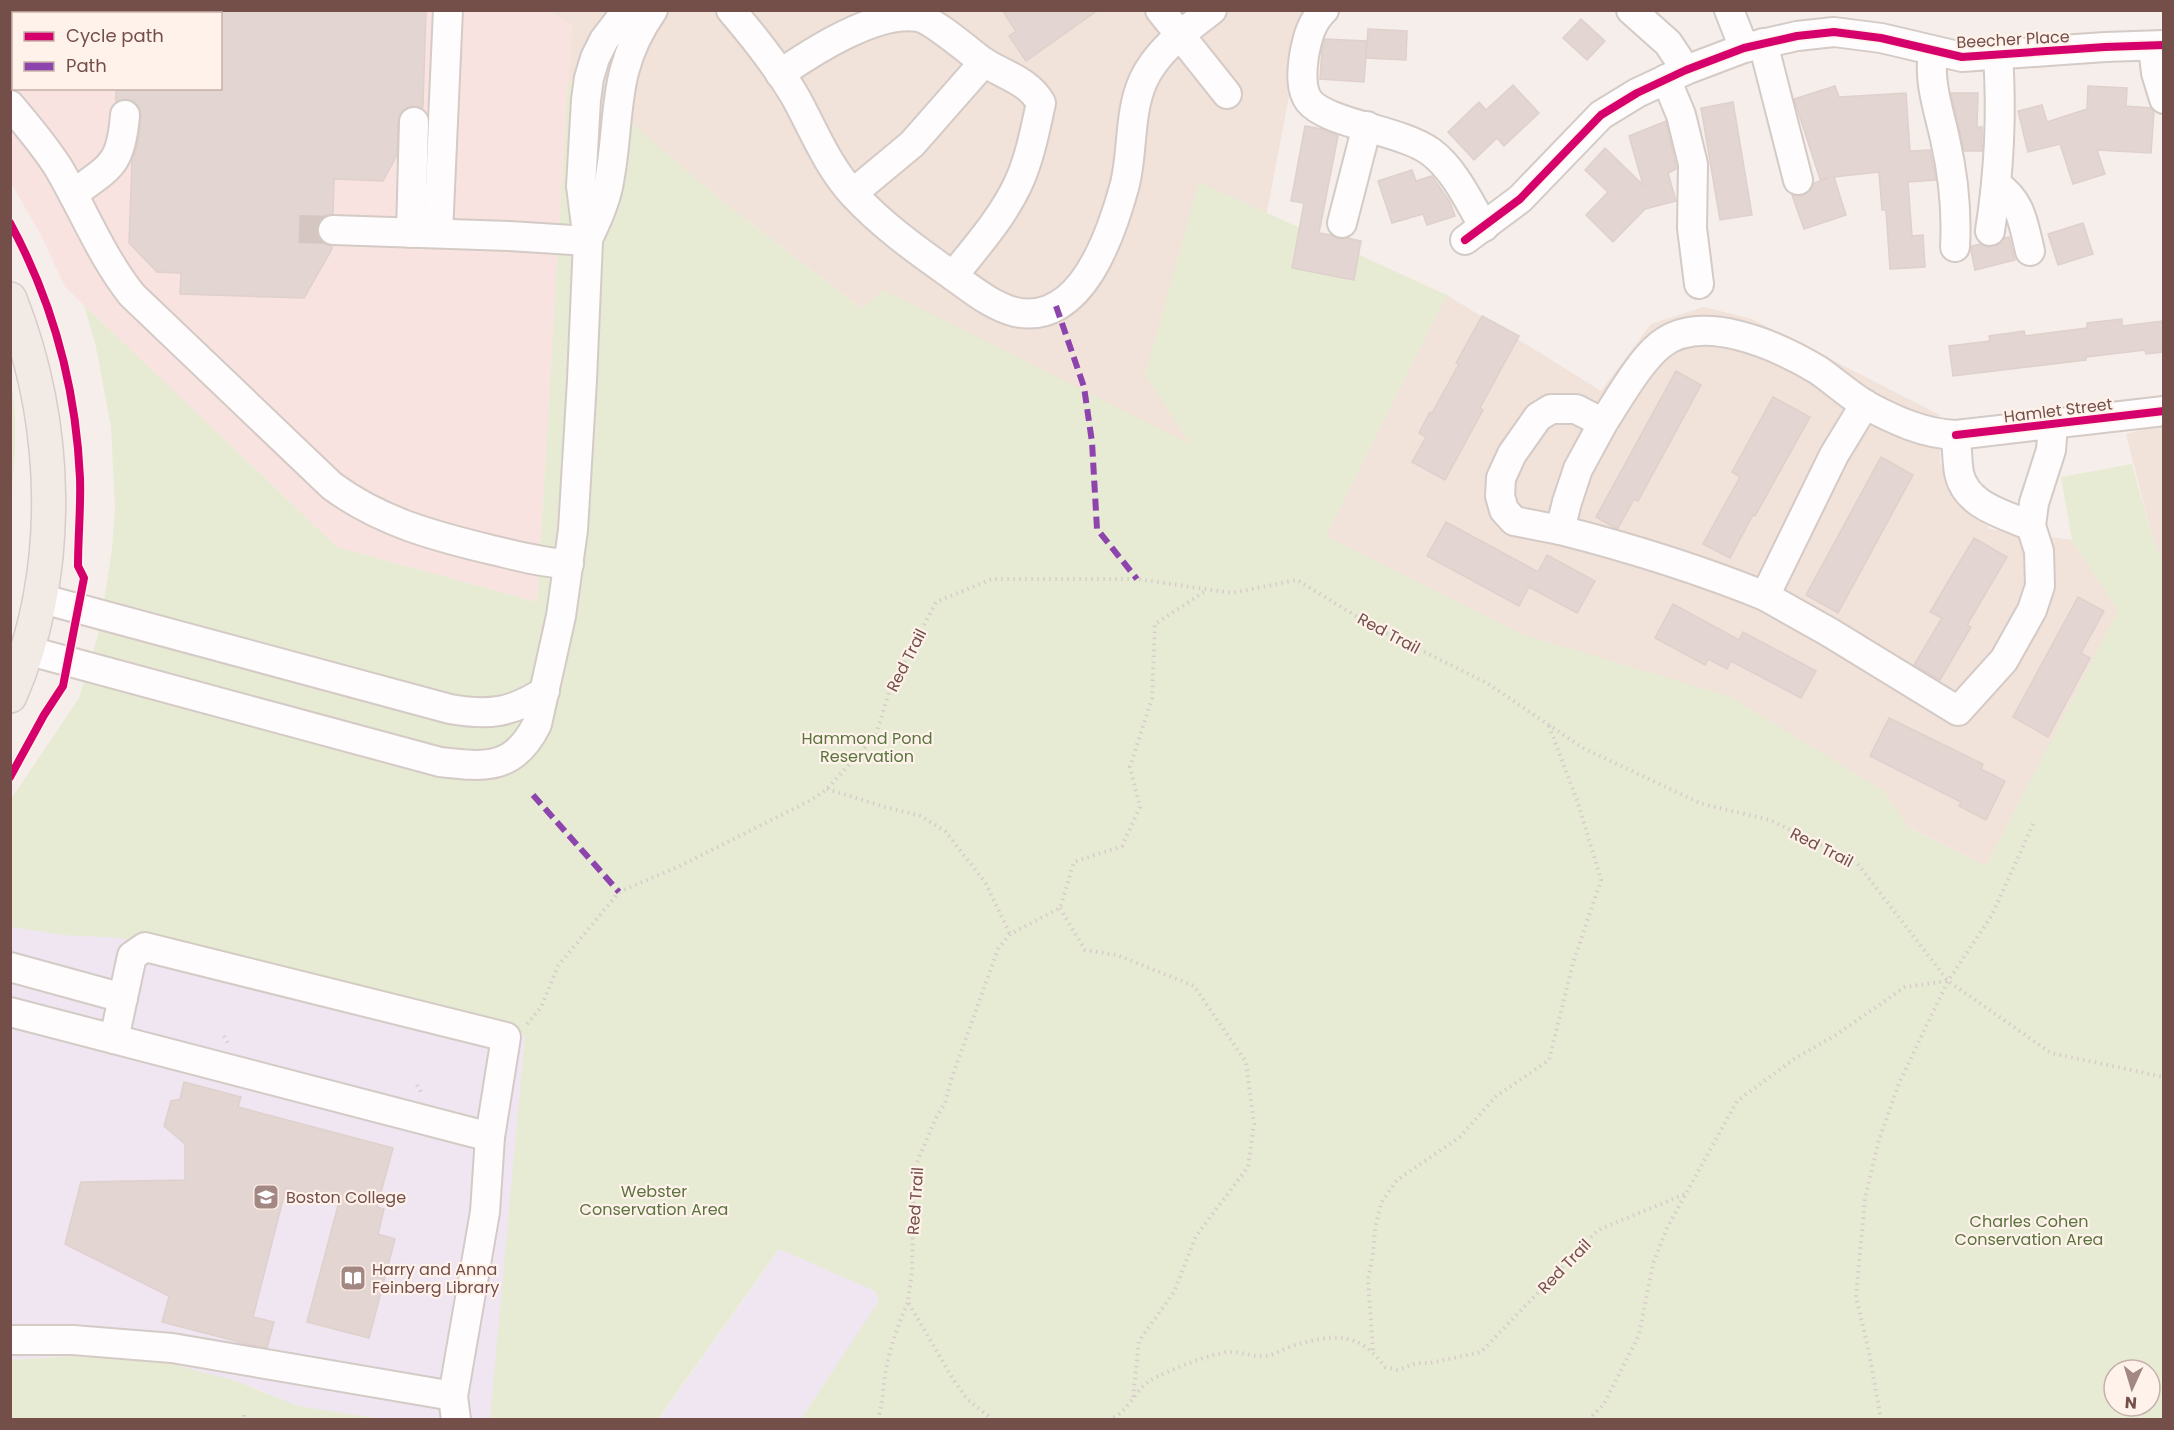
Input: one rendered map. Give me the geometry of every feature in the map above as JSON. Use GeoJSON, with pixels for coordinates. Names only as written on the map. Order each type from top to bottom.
{"type":"FeatureCollection","features":[{"type":"Feature","properties":{"kind":"main road"},"geometry":{"type":"LineString","coordinates":[[10,298],[32,363],[46,439],[47,514],[44,565],[39,598],[26,650],[10,696]]}},
{"type":"Feature","properties":{"kind":"street"},"geometry":{"type":"LineString","coordinates":[[425,233],[448,10]]}},
{"type":"Feature","properties":{"kind":"street"},"geometry":{"type":"LineString","coordinates":[[26,650],[440,762],[484,765],[502,762],[530,739],[537,724],[545,691],[569,564],[580,434],[588,241],[583,213],[581,161],[589,78],[604,40],[627,10]]}},
{"type":"Feature","properties":{"kind":"street"},"geometry":{"type":"LineString","coordinates":[[588,241],[607,189],[624,67],[635,37],[652,10]]}},
{"type":"Feature","properties":{"kind":"street"},"geometry":{"type":"LineString","coordinates":[[731,10],[780,74],[829,160],[853,193],[901,237],[953,276],[1002,308],[1028,314],[1056,306],[1082,285],[1105,242],[1120,201],[1131,154],[1137,101],[1143,81],[1154,62],[1179,36],[1212,10]]}},
{"type":"Feature","properties":{"kind":"street"},"geometry":{"type":"LineString","coordinates":[[1160,10],[1227,93]]}},
{"type":"Feature","properties":{"kind":"street"},"geometry":{"type":"LineString","coordinates":[[1324,10],[1313,24],[1305,50],[1302,76],[1305,94],[1309,101],[1322,111],[1367,126],[1342,223]]}},
{"type":"Feature","properties":{"kind":"street"},"geometry":{"type":"LineString","coordinates":[[1631,10],[1668,43],[1676,75],[1681,115],[1693,164],[1692,228],[1699,284]]}},
{"type":"Feature","properties":{"kind":"street"},"geometry":{"type":"LineString","coordinates":[[1729,10],[1753,46],[1798,180]]}},
{"type":"Feature","properties":{"kind":"street"},"geometry":{"type":"LineString","coordinates":[[780,74],[813,51],[891,17],[920,17],[984,62],[1024,83],[1035,92],[1041,103],[1028,158],[1018,183],[1007,205],[953,276]]}},
{"type":"Feature","properties":{"kind":"street","name":"Beecher Place"},"geometry":{"type":"LineString","coordinates":[[1367,126],[1412,141],[1440,159],[1475,233],[1520,199],[1602,115],[1637,93],[1676,75],[1753,46],[1797,36],[1834,32],[1881,38],[1962,57],[2158,45]]}},
{"type":"Feature","properties":{"kind":"street"},"geometry":{"type":"LineString","coordinates":[[2158,45],[2156,73],[2163,99]]}},
{"type":"Feature","properties":{"kind":"street"},"geometry":{"type":"LineString","coordinates":[[1933,52],[1931,73],[1948,156],[1955,216],[1955,247]]}},
{"type":"Feature","properties":{"kind":"street"},"geometry":{"type":"LineString","coordinates":[[1990,231],[1996,184],[2000,86],[1998,55]]}},
{"type":"Feature","properties":{"kind":"street"},"geometry":{"type":"LineString","coordinates":[[853,193],[912,144],[984,62]]}},
{"type":"Feature","properties":{"kind":"street"},"geometry":{"type":"LineString","coordinates":[[10,105],[46,150],[73,194],[110,263],[132,295],[332,486],[380,516],[421,531],[533,559],[569,564]]}},
{"type":"Feature","properties":{"kind":"street"},"geometry":{"type":"LineString","coordinates":[[73,194],[110,166],[119,154],[123,140],[125,115]]}},
{"type":"Feature","properties":{"kind":"street"},"geometry":{"type":"LineString","coordinates":[[414,122],[425,233]]}},
{"type":"Feature","properties":{"kind":"street"},"geometry":{"type":"LineString","coordinates":[[1996,184],[2015,200],[2023,220],[2030,251]]}},
{"type":"Feature","properties":{"kind":"street"},"geometry":{"type":"LineString","coordinates":[[333,230],[588,241]]}},
{"type":"Feature","properties":{"kind":"street","name":"Hamlet Street"},"geometry":{"type":"LineString","coordinates":[[1560,530],[1578,469],[1603,423],[1638,371],[1660,345],[1685,332],[1726,332],[1767,345],[1817,370],[1865,404],[1918,429],[1936,434],[1956,435],[2163,411]]}},
{"type":"Feature","properties":{"kind":"street"},"geometry":{"type":"LineString","coordinates":[[1766,596],[1834,454],[1865,404]]}},
{"type":"Feature","properties":{"kind":"street","name":"Hamlet Street"},"geometry":{"type":"LineString","coordinates":[[1603,423],[1576,409],[1551,409],[1538,417],[1512,454],[1501,478],[1500,496],[1504,510],[1514,521],[1632,548],[1766,596],[1958,711],[2004,660],[2032,610],[2040,586],[2038,551],[2031,526],[2034,503],[2051,450],[2053,424]]}},
{"type":"Feature","properties":{"kind":"street"},"geometry":{"type":"LineString","coordinates":[[1956,435],[1960,475],[1965,488],[1973,498],[1987,507],[2031,526]]}},
{"type":"Feature","properties":{"kind":"street"},"geometry":{"type":"LineString","coordinates":[[39,598],[470,713],[490,713],[511,709],[529,702],[545,691]]}},
{"type":"Feature","properties":{"kind":"street"},"geometry":{"type":"LineString","coordinates":[[10,1340],[73,1340],[172,1348],[454,1408],[485,1212],[490,1137],[506,1036],[145,946],[132,956],[114,1039]]}},
{"type":"Feature","properties":{"kind":"street"},"geometry":{"type":"LineString","coordinates":[[10,967],[123,998]]}},
{"type":"Feature","properties":{"kind":"street"},"geometry":{"type":"LineString","coordinates":[[10,1012],[490,1137]]}},
{"type":"Feature","properties":{"kind":"path"},"geometry":{"type":"LineString","coordinates":[[827,789],[921,816],[945,831],[984,882],[1010,934],[1060,908],[1074,862],[1122,846],[1140,807],[1130,768],[1152,698],[1155,624],[1208,590]]}},
{"type":"Feature","properties":{"kind":"path"},"geometry":{"type":"LineString","coordinates":[[1373,1350],[1368,1280],[1381,1203],[1397,1180],[1460,1137],[1495,1097],[1549,1060],[1573,963],[1601,880],[1578,803],[1549,725]]}},
{"type":"Feature","properties":{"kind":"path"},"geometry":{"type":"LineString","coordinates":[[1881,1419],[1856,1297],[1864,1198],[1879,1140],[1899,1083],[1948,981],[1992,915],[2034,822]]}},
{"type":"Feature","properties":{"kind":"path"},"geometry":{"type":"LineString","coordinates":[[1060,908],[1085,950],[1117,955],[1194,986],[1246,1062],[1254,1124],[1248,1167],[1196,1236],[1174,1292],[1139,1341],[1133,1400]]}},
{"type":"Feature","properties":{"kind":"path"},"geometry":{"type":"LineString","coordinates":[[1588,1419],[1604,1404],[1639,1335],[1653,1264],[1667,1228],[1737,1101],[1794,1059],[1834,1036],[1905,987],[1948,981]]}},
{"type":"Feature","properties":{"kind":"path"},"geometry":{"type":"LineString","coordinates":[[908,1302],[967,1399],[993,1419]]}},
{"type":"Feature","properties":{"kind":"shaded area"},"geometry":{"type":"Polygon","coordinates":[[[547,10],[572,25],[537,602],[337,547],[65,287],[41,235],[11,183],[11,11],[547,10]]]}},
{"type":"Feature","properties":{"kind":"shaded area"},"geometry":{"type":"Polygon","coordinates":[[[547,11],[1305,11],[1223,445],[1198,516],[982,396],[861,308],[722,201],[625,119],[568,80],[572,26],[547,11]]]}},
{"type":"Feature","properties":{"kind":"shaded area"},"geometry":{"type":"Polygon","coordinates":[[[1447,295],[1601,391],[1651,324],[1704,307],[1752,319],[1940,415],[1940,463],[1956,494],[1990,529],[2072,540],[2119,611],[1986,866],[1326,536],[1447,295]]]}},
{"type":"Feature","properties":{"kind":"shaded area"},"geometry":{"type":"Polygon","coordinates":[[[2163,424],[2163,564],[2152,536],[2126,434],[2163,424]]]}},
{"type":"Feature","properties":{"kind":"shaded area","name":"Boston College"},"geometry":{"type":"Polygon","coordinates":[[[11,911],[540,1038],[497,1419],[322,1419],[236,1381],[106,1356],[11,1360],[11,911]]]}},
{"type":"Feature","properties":{"kind":"shaded area"},"geometry":{"type":"Polygon","coordinates":[[[795,1227],[873,1288],[879,1302],[817,1419],[658,1420],[795,1227]]]}},
{"type":"Feature","properties":{"kind":"green space","name":"Hammond Pond Reservation"},"geometry":{"type":"Polygon","coordinates":[[[568,80],[625,118],[722,201],[862,309],[884,290],[1190,444],[1145,375],[1199,182],[1447,295],[1326,536],[1524,635],[1729,696],[1884,791],[1909,828],[1986,866],[2118,611],[2072,540],[2061,477],[2132,464],[2152,536],[2164,564],[2163,1419],[801,1419],[879,1301],[875,1291],[779,1249],[658,1419],[490,1419],[525,1035],[121,938],[64,935],[11,927],[11,799],[79,698],[100,628],[112,549],[115,508],[111,427],[96,347],[84,305],[337,547],[537,602],[568,80]]]}},
{"type":"Feature","properties":{"kind":"green space"},"geometry":{"type":"Polygon","coordinates":[[[11,379],[15,454],[11,500],[11,379]]]}},
{"type":"Feature","properties":{"kind":"green space"},"geometry":{"type":"Polygon","coordinates":[[[73,1356],[139,1359],[172,1364],[236,1381],[298,1406],[382,1419],[11,1420],[11,1360],[73,1356]]]}},
{"type":"Feature","properties":{"kind":"building"},"geometry":{"type":"Polygon","coordinates":[[[220,10],[426,10],[423,106],[422,108],[407,107],[400,114],[397,155],[383,181],[334,179],[333,214],[326,215],[319,221],[317,230],[319,238],[325,244],[332,246],[332,249],[304,298],[180,294],[181,273],[157,272],[129,243],[132,161],[137,148],[141,116],[140,108],[134,101],[126,99],[116,102],[116,90],[222,90],[222,12],[220,10]]]}},
{"type":"Feature","properties":{"kind":"building"},"geometry":{"type":"Polygon","coordinates":[[[1002,10],[1098,10],[1026,61],[1009,36],[1016,31],[1002,10]]]}},
{"type":"Feature","properties":{"kind":"building"},"geometry":{"type":"Polygon","coordinates":[[[1581,19],[1605,41],[1587,60],[1563,38],[1581,19]]]}},
{"type":"Feature","properties":{"kind":"building"},"geometry":{"type":"Polygon","coordinates":[[[1368,29],[1407,31],[1406,60],[1366,58],[1368,29]]]}},
{"type":"Feature","properties":{"kind":"building"},"geometry":{"type":"Polygon","coordinates":[[[1325,39],[1367,41],[1364,82],[1320,79],[1325,39]]]}},
{"type":"Feature","properties":{"kind":"building"},"geometry":{"type":"Polygon","coordinates":[[[1513,85],[1539,113],[1504,146],[1497,138],[1474,160],[1448,132],[1479,102],[1486,110],[1513,85]]]}},
{"type":"Feature","properties":{"kind":"building"},"geometry":{"type":"Polygon","coordinates":[[[1835,86],[1839,97],[1906,93],[1910,151],[1930,150],[1936,180],[1908,182],[1912,236],[1923,235],[1925,267],[1890,269],[1886,210],[1882,210],[1879,172],[1834,177],[1846,215],[1804,229],[1792,195],[1803,196],[1810,191],[1814,183],[1828,178],[1820,179],[1794,99],[1835,86]]]}},
{"type":"Feature","properties":{"kind":"building"},"geometry":{"type":"Polygon","coordinates":[[[2088,86],[2127,88],[2126,106],[2151,108],[2154,112],[2151,153],[2097,150],[2105,174],[2073,184],[2060,144],[2028,152],[2018,111],[2042,105],[2047,122],[2087,109],[2088,86]]]}},
{"type":"Feature","properties":{"kind":"building"},"geometry":{"type":"Polygon","coordinates":[[[1951,93],[1978,93],[1977,127],[1982,127],[1982,151],[1964,151],[1951,93]]]}},
{"type":"Feature","properties":{"kind":"building"},"geometry":{"type":"Polygon","coordinates":[[[1733,102],[1752,215],[1720,220],[1701,108],[1733,102]]]}},
{"type":"Feature","properties":{"kind":"building"},"geometry":{"type":"Polygon","coordinates":[[[1666,121],[1676,166],[1676,169],[1668,173],[1676,201],[1645,209],[1613,242],[1586,215],[1608,192],[1585,170],[1605,148],[1643,185],[1629,136],[1666,121]]]}},
{"type":"Feature","properties":{"kind":"building"},"geometry":{"type":"Polygon","coordinates":[[[1305,126],[1322,129],[1338,136],[1319,233],[1338,239],[1348,238],[1361,241],[1354,280],[1292,268],[1304,203],[1291,201],[1305,126]]]}},
{"type":"Feature","properties":{"kind":"building"},"geometry":{"type":"Polygon","coordinates":[[[1412,170],[1416,181],[1432,176],[1450,202],[1455,216],[1427,225],[1423,214],[1392,223],[1378,181],[1412,170]]]}},
{"type":"Feature","properties":{"kind":"building"},"geometry":{"type":"Polygon","coordinates":[[[2083,223],[2093,254],[2058,265],[2048,234],[2083,223]]]}},
{"type":"Feature","properties":{"kind":"building"},"geometry":{"type":"Polygon","coordinates":[[[2009,237],[2015,260],[1975,270],[1972,246],[1980,244],[1987,247],[1996,246],[2004,238],[2009,237]]]}},
{"type":"Feature","properties":{"kind":"building"},"geometry":{"type":"Polygon","coordinates":[[[1482,316],[1519,336],[1480,408],[1483,410],[1445,480],[1412,462],[1426,437],[1419,433],[1459,364],[1456,363],[1482,316]]]}},
{"type":"Feature","properties":{"kind":"building"},"geometry":{"type":"Polygon","coordinates":[[[2122,319],[2122,326],[2163,321],[2163,352],[2146,354],[2145,350],[2086,357],[2086,360],[1953,376],[1949,346],[1990,341],[1989,336],[2024,331],[2025,336],[2087,328],[2087,323],[2122,319]]]}},
{"type":"Feature","properties":{"kind":"building"},"geometry":{"type":"Polygon","coordinates":[[[1676,371],[1701,385],[1638,501],[1634,499],[1618,528],[1615,528],[1596,517],[1676,371]]]}},
{"type":"Feature","properties":{"kind":"building"},"geometry":{"type":"Polygon","coordinates":[[[1773,397],[1810,417],[1730,558],[1703,544],[1740,477],[1732,472],[1773,397]]]}},
{"type":"Feature","properties":{"kind":"building"},"geometry":{"type":"Polygon","coordinates":[[[1881,457],[1913,475],[1838,613],[1806,595],[1881,457]]]}},
{"type":"Feature","properties":{"kind":"building"},"geometry":{"type":"Polygon","coordinates":[[[1446,522],[1538,572],[1547,555],[1595,581],[1577,613],[1529,587],[1519,606],[1427,556],[1446,522]]]}},
{"type":"Feature","properties":{"kind":"building"},"geometry":{"type":"Polygon","coordinates":[[[1974,538],[2007,557],[1967,625],[1971,627],[1940,680],[1914,665],[1942,618],[1930,612],[1974,538]]]}},
{"type":"Feature","properties":{"kind":"building"},"geometry":{"type":"Polygon","coordinates":[[[2078,597],[2104,611],[2081,653],[2090,658],[2048,737],[2013,717],[2078,597]]]}},
{"type":"Feature","properties":{"kind":"building"},"geometry":{"type":"Polygon","coordinates":[[[1673,604],[1739,640],[1743,632],[1816,671],[1801,698],[1731,661],[1727,669],[1708,659],[1705,665],[1655,638],[1673,604]]]}},
{"type":"Feature","properties":{"kind":"building"},"geometry":{"type":"Polygon","coordinates":[[[1889,718],[1983,764],[1981,769],[2005,781],[1986,820],[1959,806],[1961,802],[1870,756],[1889,718]]]}},
{"type":"Feature","properties":{"kind":"building","name":"Boston College"},"geometry":{"type":"Polygon","coordinates":[[[184,1082],[241,1097],[238,1107],[393,1148],[377,1207],[384,1209],[378,1234],[395,1239],[369,1338],[307,1322],[339,1202],[286,1188],[253,1317],[274,1322],[267,1348],[162,1322],[169,1296],[65,1244],[81,1182],[185,1180],[185,1144],[164,1126],[171,1101],[180,1099],[184,1082]]]}},
{"type":"Feature","properties":{"kind":"tunnel"},"geometry":{"type":"LineString","coordinates":[[299,229],[333,230]]}},
{"type":"Feature","properties":{"kind":"marked path"},"geometry":{"type":"LineString","coordinates":[[1056,306],[1084,387],[1092,442],[1097,529],[1137,579]]}},
{"type":"Feature","properties":{"kind":"marked path"},"geometry":{"type":"LineString","coordinates":[[533,795],[619,892]]}},
{"type":"Feature","properties":{"kind":"cycle path"},"geometry":{"type":"LineString","coordinates":[[1465,240],[1520,199],[1601,115],[1637,93],[1686,70],[1744,48],[1797,36],[1834,32],[1881,38],[1962,57],[2164,45]]}},
{"type":"Feature","properties":{"kind":"cycle path"},"geometry":{"type":"LineString","coordinates":[[10,223],[39,284],[60,347],[67,379],[78,445],[80,478],[78,566],[84,578],[63,686],[44,715],[10,777]]}},
{"type":"Feature","properties":{"kind":"cycle path"},"geometry":{"type":"LineString","coordinates":[[1956,435],[2164,411]]}},
{"type":"Feature","properties":{"kind":"place","name":"Boston College"},"geometry":{"type":"Point","coordinates":[266,1197]}},
{"type":"Feature","properties":{"kind":"place","name":"Harry and Anna Feinberg Library"},"geometry":{"type":"Point","coordinates":[353,1278]}},
{"type":"Feature","properties":{"kind":"park label","name":"Webster Conservation Area"},"geometry":{"type":"Point","coordinates":[654,1200]}},
{"type":"Feature","properties":{"kind":"park label","name":"Charles Cohen Conservation Area"},"geometry":{"type":"Point","coordinates":[2029,1230]}}]}
